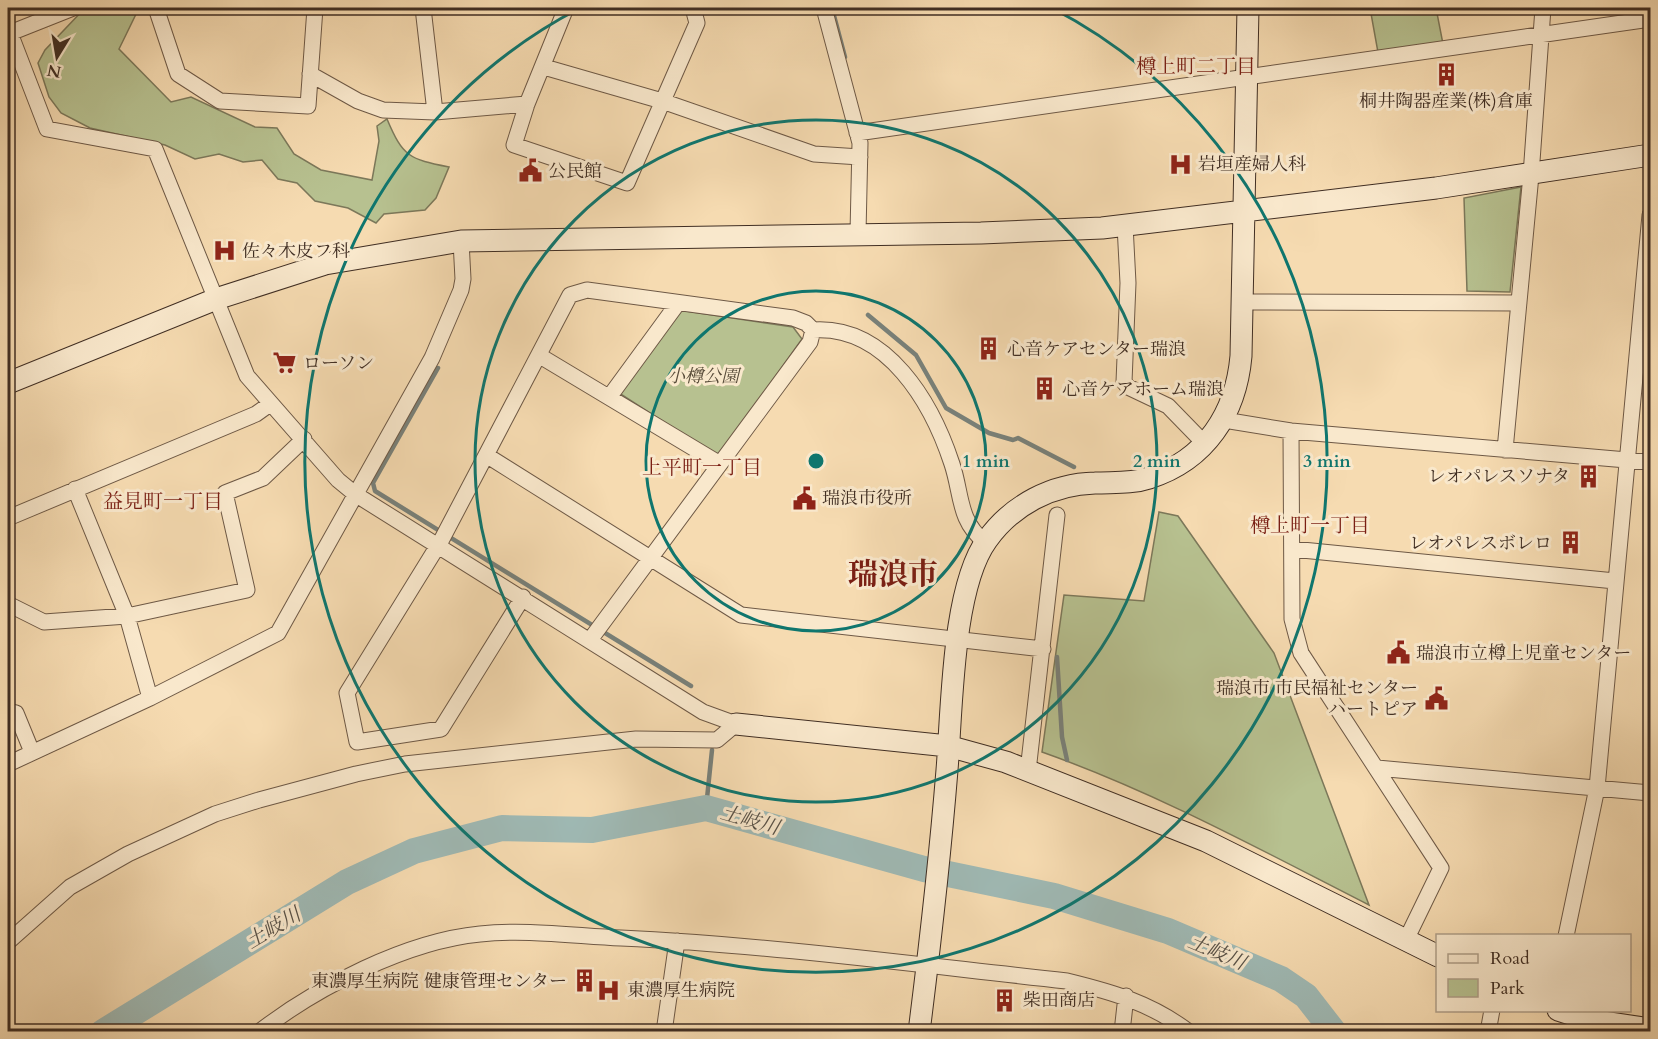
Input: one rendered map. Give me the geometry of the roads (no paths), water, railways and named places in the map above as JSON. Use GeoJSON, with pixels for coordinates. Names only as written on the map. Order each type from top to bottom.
{"type":"FeatureCollection","features":[{"type":"Feature","properties":{"kind":"street"},"geometry":{"type":"LineString","coordinates":[[73,8],[10,33],[47,129],[155,149],[241,365],[270,404],[304,439],[338,480],[355,495],[442,538],[523,597],[596,633],[703,712],[736,724],[948,746],[1028,771],[1206,841],[1436,955]]}},
{"type":"Feature","properties":{"kind":"street"},"geometry":{"type":"LineString","coordinates":[[156,8],[177,74],[220,101],[308,106],[315,8]]}},
{"type":"Feature","properties":{"kind":"street"},"geometry":{"type":"LineString","coordinates":[[423,8],[435,112]]}},
{"type":"Feature","properties":{"kind":"street"},"geometry":{"type":"LineString","coordinates":[[566,8],[544,67],[527,104],[514,144],[627,183],[697,23],[693,8]]}},
{"type":"Feature","properties":{"kind":"street"},"geometry":{"type":"LineString","coordinates":[[824,8],[857,133],[860,157],[858,234]]}},
{"type":"Feature","properties":{"kind":"street"},"geometry":{"type":"LineString","coordinates":[[919,1032],[947,769],[957,638],[974,565],[985,542],[1010,515],[1037,497],[1079,484],[1126,483],[1170,470],[1205,444],[1224,420],[1239,374],[1248,8]]}},
{"type":"Feature","properties":{"kind":"street"},"geometry":{"type":"LineString","coordinates":[[1505,450],[1531,175],[1543,8]]}},
{"type":"Feature","properties":{"kind":"street"},"geometry":{"type":"LineString","coordinates":[[857,133],[1650,19]]}},
{"type":"Feature","properties":{"kind":"street"},"geometry":{"type":"LineString","coordinates":[[544,67],[663,101],[814,154],[860,157]]}},
{"type":"Feature","properties":{"kind":"street"},"geometry":{"type":"LineString","coordinates":[[310,74],[383,111],[435,112],[527,104]]}},
{"type":"Feature","properties":{"kind":"street"},"geometry":{"type":"LineString","coordinates":[[8,384],[216,299],[325,264],[461,241],[1031,232],[1125,225],[1436,188],[1531,175],[1650,154]]}},
{"type":"Feature","properties":{"kind":"street"},"geometry":{"type":"LineString","coordinates":[[1566,934],[1597,788],[1626,460],[1649,252],[1650,215]]}},
{"type":"Feature","properties":{"kind":"street"},"geometry":{"type":"LineString","coordinates":[[1125,225],[1128,283],[1124,382],[1128,387],[1168,406],[1205,444]]}},
{"type":"Feature","properties":{"kind":"street"},"geometry":{"type":"LineString","coordinates":[[8,764],[150,698],[278,633],[432,358],[454,308],[463,279],[461,241]]}},
{"type":"Feature","properties":{"kind":"street"},"geometry":{"type":"LineString","coordinates":[[523,597],[441,729],[357,742],[347,693],[442,538],[540,356],[570,295],[587,290],[793,318],[806,323],[813,330],[833,329],[878,348],[902,371],[925,401],[953,465],[967,523],[985,542]]}},
{"type":"Feature","properties":{"kind":"street"},"geometry":{"type":"LineString","coordinates":[[1242,302],[1519,303]]}},
{"type":"Feature","properties":{"kind":"street"},"geometry":{"type":"LineString","coordinates":[[610,396],[678,303]]}},
{"type":"Feature","properties":{"kind":"street"},"geometry":{"type":"LineString","coordinates":[[596,633],[810,342],[813,330]]}},
{"type":"Feature","properties":{"kind":"street"},"geometry":{"type":"LineString","coordinates":[[540,356],[720,464]]}},
{"type":"Feature","properties":{"kind":"street"},"geometry":{"type":"LineString","coordinates":[[8,518],[256,414],[270,404]]}},
{"type":"Feature","properties":{"kind":"street"},"geometry":{"type":"LineString","coordinates":[[1224,420],[1291,431],[1650,462]]}},
{"type":"Feature","properties":{"kind":"street"},"geometry":{"type":"LineString","coordinates":[[1291,431],[1292,620],[1301,653],[1441,868],[1406,940]]}},
{"type":"Feature","properties":{"kind":"street"},"geometry":{"type":"LineString","coordinates":[[8,604],[44,622],[127,616],[247,590],[225,493],[263,478],[304,439]]}},
{"type":"Feature","properties":{"kind":"street"},"geometry":{"type":"LineString","coordinates":[[486,455],[741,615],[1043,649]]}},
{"type":"Feature","properties":{"kind":"street"},"geometry":{"type":"LineString","coordinates":[[75,489],[127,616],[150,698]]}},
{"type":"Feature","properties":{"kind":"street"},"geometry":{"type":"LineString","coordinates":[[1028,771],[1057,515]]}},
{"type":"Feature","properties":{"kind":"street"},"geometry":{"type":"LineString","coordinates":[[1292,549],[1615,581]]}},
{"type":"Feature","properties":{"kind":"street"},"geometry":{"type":"LineString","coordinates":[[8,711],[16,713],[32,752]]}},
{"type":"Feature","properties":{"kind":"street"},"geometry":{"type":"LineString","coordinates":[[8,942],[70,887],[128,854],[215,814],[258,800],[356,774],[416,763],[636,739],[717,740],[736,724]]}},
{"type":"Feature","properties":{"kind":"street"},"geometry":{"type":"LineString","coordinates":[[1377,768],[1650,793]]}},
{"type":"Feature","properties":{"kind":"street"},"geometry":{"type":"LineString","coordinates":[[259,1032],[312,998],[365,969],[422,946],[480,934],[677,940],[1067,981],[1126,996],[1165,1013],[1189,1032]]}},
{"type":"Feature","properties":{"kind":"street"},"geometry":{"type":"LineString","coordinates":[[664,1032],[677,940]]}},
{"type":"Feature","properties":{"kind":"street"},"geometry":{"type":"LineString","coordinates":[[1122,1032],[1126,996]]}},
{"type":"Feature","properties":{"kind":"street"},"geometry":{"type":"LineString","coordinates":[[1488,1032],[1492,1012]]}},
{"type":"Feature","properties":{"kind":"street"},"geometry":{"type":"LineString","coordinates":[[1561,1012],[1626,1029],[1650,1029]]}},
{"type":"Feature","properties":{"kind":"waterway"},"geometry":{"type":"LineString","coordinates":[[832,8],[845,57]]}},
{"type":"Feature","properties":{"kind":"waterway"},"geometry":{"type":"LineString","coordinates":[[868,315],[916,355],[946,408],[989,433],[1013,440],[1018,438],[1074,467]]}},
{"type":"Feature","properties":{"kind":"waterway"},"geometry":{"type":"LineString","coordinates":[[438,368],[373,483],[375,491],[691,686]]}},
{"type":"Feature","properties":{"kind":"waterway"},"geometry":{"type":"LineString","coordinates":[[1057,657],[1062,737],[1067,760]]}},
{"type":"Feature","properties":{"kind":"waterway"},"geometry":{"type":"LineString","coordinates":[[706,808],[712,750]]}},
{"type":"Feature","properties":{"kind":"waterway","name":"土岐川"},"geometry":{"type":"LineString","coordinates":[[103,1032],[347,882],[414,851],[502,828],[592,830],[706,808],[924,869],[1054,896],[1168,931],[1281,979],[1306,996],[1334,1032]]}},
{"type":"Feature","properties":{"kind":"place","name":"桐井陶器産業(株)倉庫"},"geometry":{"type":"Point","coordinates":[1446,75]}},
{"type":"Feature","properties":{"kind":"place","name":"岩垣産婦人科"},"geometry":{"type":"Point","coordinates":[1180,164]}},
{"type":"Feature","properties":{"kind":"place","name":"公民館"},"geometry":{"type":"Point","coordinates":[530,171]}},
{"type":"Feature","properties":{"kind":"place","name":"佐々木皮フ科"},"geometry":{"type":"Point","coordinates":[224,251]}},
{"type":"Feature","properties":{"kind":"place","name":"心音ケアセンター瑞浪"},"geometry":{"type":"Point","coordinates":[989,349]}},
{"type":"Feature","properties":{"kind":"place","name":"ローソン"},"geometry":{"type":"Point","coordinates":[285,363]}},
{"type":"Feature","properties":{"kind":"place","name":"心音ケアホーム瑞浪"},"geometry":{"type":"Point","coordinates":[1044,389]}},
{"type":"Feature","properties":{"kind":"place","name":"レオパレスソナタ"},"geometry":{"type":"Point","coordinates":[1588,476]}},
{"type":"Feature","properties":{"kind":"place","name":"瑞浪市役所"},"geometry":{"type":"Point","coordinates":[804,498]}},
{"type":"Feature","properties":{"kind":"place","name":"レオパレスボレロ"},"geometry":{"type":"Point","coordinates":[1570,543]}},
{"type":"Feature","properties":{"kind":"place","name":"瑞浪市立樽上児童センター"},"geometry":{"type":"Point","coordinates":[1398,653]}},
{"type":"Feature","properties":{"kind":"place","name":"瑞浪市 市民福祉センター ハートピア"},"geometry":{"type":"Point","coordinates":[1436,698]}},
{"type":"Feature","properties":{"kind":"place","name":"東濃厚生病院 健康管理センター"},"geometry":{"type":"Point","coordinates":[585,981]}},
{"type":"Feature","properties":{"kind":"place","name":"東濃厚生病院"},"geometry":{"type":"Point","coordinates":[609,990]}},
{"type":"Feature","properties":{"kind":"place","name":"柴田商店"},"geometry":{"type":"Point","coordinates":[1005,1000]}},
{"type":"Feature","properties":{"kind":"district","name":"樽上町二丁目"},"geometry":{"type":"Point","coordinates":[1196,66]}},
{"type":"Feature","properties":{"kind":"district","name":"上平町一丁目"},"geometry":{"type":"Point","coordinates":[702,467]}},
{"type":"Feature","properties":{"kind":"district","name":"益見町一丁目"},"geometry":{"type":"Point","coordinates":[163,501]}},
{"type":"Feature","properties":{"kind":"district","name":"樽上町一丁目"},"geometry":{"type":"Point","coordinates":[1310,525]}},
{"type":"Feature","properties":{"kind":"district","name":"瑞浪市"},"geometry":{"type":"Point","coordinates":[893,574]}},
{"type":"Feature","properties":{"kind":"park label","name":"小樽公園"},"geometry":{"type":"Point","coordinates":[703,376]}}]}
